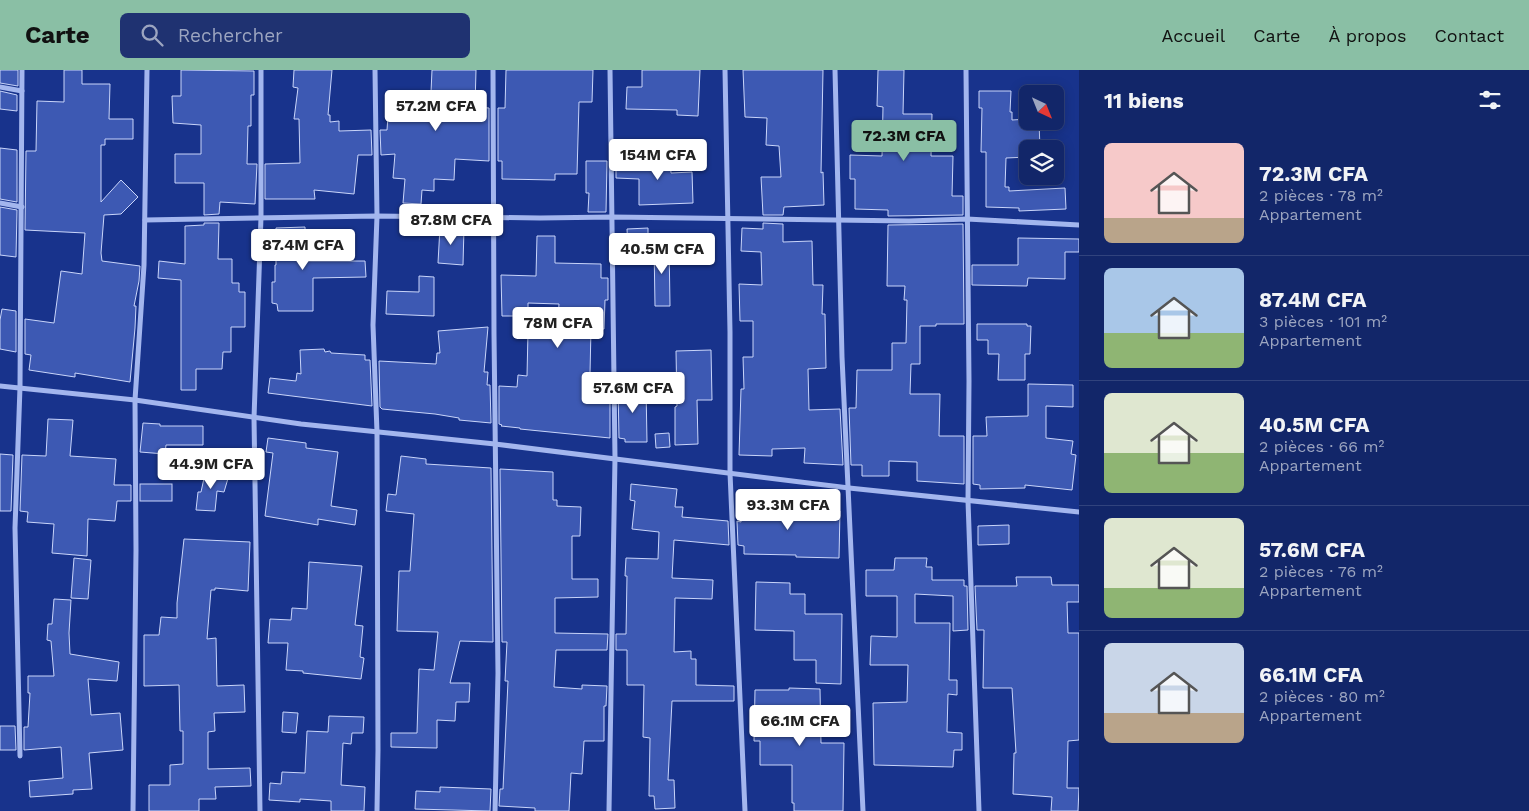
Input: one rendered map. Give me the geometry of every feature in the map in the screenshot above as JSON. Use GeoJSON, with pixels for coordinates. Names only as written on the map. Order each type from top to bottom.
{"type":"FeatureCollection","features":[{"type":"Feature","properties":{"kind":"street"},"geometry":{"type":"LineString","coordinates":[[20,756],[15,528],[20,387],[22,70]]}},
{"type":"Feature","properties":{"kind":"street"},"geometry":{"type":"LineString","coordinates":[[133,811],[136,550],[135,400],[144,265],[148,70]]}},
{"type":"Feature","properties":{"kind":"street"},"geometry":{"type":"LineString","coordinates":[[260,811],[254,418],[261,217],[261,70]]}},
{"type":"Feature","properties":{"kind":"street"},"geometry":{"type":"LineString","coordinates":[[375,70],[377,216],[373,324],[377,432],[377,811]]}},
{"type":"Feature","properties":{"kind":"street"},"geometry":{"type":"LineString","coordinates":[[493,70],[498,673],[495,811]]}},
{"type":"Feature","properties":{"kind":"street"},"geometry":{"type":"LineString","coordinates":[[609,811],[615,458],[610,70]]}},
{"type":"Feature","properties":{"kind":"street"},"geometry":{"type":"LineString","coordinates":[[725,70],[730,332],[730,473],[745,811]]}},
{"type":"Feature","properties":{"kind":"street"},"geometry":{"type":"LineString","coordinates":[[835,70],[842,357],[863,811]]}},
{"type":"Feature","properties":{"kind":"street"},"geometry":{"type":"LineString","coordinates":[[966,70],[969,380],[968,501],[979,811]]}},
{"type":"Feature","properties":{"kind":"street"},"geometry":{"type":"LineString","coordinates":[[0,87],[22,91]]}},
{"type":"Feature","properties":{"kind":"street"},"geometry":{"type":"LineString","coordinates":[[0,203],[22,207]]}},
{"type":"Feature","properties":{"kind":"street"},"geometry":{"type":"LineString","coordinates":[[145,220],[377,216],[494,218],[612,217],[909,221],[967,219],[1079,225]]}},
{"type":"Feature","properties":{"kind":"street"},"geometry":{"type":"LineString","coordinates":[[0,386],[135,400],[254,418],[615,458],[849,488],[1079,512]]}},
{"type":"Feature","properties":{"kind":"building"},"geometry":{"type":"Polygon","coordinates":[[[0,70],[18,70],[18,86],[0,83],[0,70]]]}},
{"type":"Feature","properties":{"kind":"building"},"geometry":{"type":"Polygon","coordinates":[[[64,70],[82,70],[82,84],[110,84],[109,119],[133,119],[133,139],[105,139],[105,145],[101,145],[101,202],[121,180],[138,197],[121,214],[104,215],[101,253],[102,261],[140,266],[134,306],[136,306],[135,328],[130,382],[75,373],[75,377],[29,370],[31,355],[25,354],[25,319],[54,323],[61,271],[82,274],[85,233],[25,230],[26,151],[36,151],[37,101],[64,102],[64,70]]]}},
{"type":"Feature","properties":{"kind":"building"},"geometry":{"type":"Polygon","coordinates":[[[181,70],[254,71],[254,95],[251,95],[251,126],[248,126],[247,164],[257,164],[255,204],[220,202],[219,214],[204,215],[204,183],[175,183],[175,154],[201,154],[201,125],[173,123],[172,96],[181,96],[181,70]]]}},
{"type":"Feature","properties":{"kind":"building"},"geometry":{"type":"Polygon","coordinates":[[[294,70],[332,70],[328,115],[330,115],[330,122],[339,121],[339,131],[371,130],[372,155],[358,155],[354,194],[314,190],[315,199],[265,199],[265,164],[300,163],[299,119],[294,119],[298,88],[293,87],[294,70]]]}},
{"type":"Feature","properties":{"kind":"building"},"geometry":{"type":"Polygon","coordinates":[[[432,70],[476,70],[475,107],[489,108],[489,161],[455,159],[454,180],[434,179],[434,191],[422,190],[421,204],[403,203],[405,179],[393,178],[395,154],[381,155],[380,130],[387,130],[389,102],[412,104],[412,91],[431,92],[432,70]]]}},
{"type":"Feature","properties":{"kind":"building"},"geometry":{"type":"Polygon","coordinates":[[[506,70],[593,70],[592,102],[579,102],[577,174],[555,174],[555,180],[502,179],[502,161],[498,161],[498,108],[505,108],[506,70]]]}},
{"type":"Feature","properties":{"kind":"building"},"geometry":{"type":"Polygon","coordinates":[[[642,70],[700,70],[698,116],[677,115],[677,110],[626,109],[627,87],[642,87],[642,70]]]}},
{"type":"Feature","properties":{"kind":"building"},"geometry":{"type":"Polygon","coordinates":[[[743,70],[823,70],[821,173],[823,172],[824,205],[784,207],[783,215],[763,215],[761,177],[781,177],[779,146],[766,145],[767,118],[745,117],[743,70]]]}},
{"type":"Feature","properties":{"kind":"building"},"geometry":{"type":"Polygon","coordinates":[[[878,70],[904,70],[903,114],[932,114],[931,156],[953,156],[952,196],[963,196],[963,215],[888,216],[888,210],[855,209],[855,179],[850,179],[850,155],[882,156],[883,107],[877,106],[878,70]]]}},
{"type":"Feature","properties":{"kind":"building"},"geometry":{"type":"Polygon","coordinates":[[[0,91],[17,95],[17,111],[0,109],[0,91]]]}},
{"type":"Feature","properties":{"kind":"building"},"geometry":{"type":"Polygon","coordinates":[[[979,91],[1011,91],[1010,112],[1012,112],[1012,120],[1019,120],[1019,130],[1039,130],[1040,140],[1019,140],[1019,157],[1006,158],[1005,187],[1009,187],[1009,191],[1065,188],[1066,209],[1019,211],[1019,208],[986,207],[986,152],[981,152],[982,108],[979,108],[979,91]]]}},
{"type":"Feature","properties":{"kind":"building"},"geometry":{"type":"Polygon","coordinates":[[[0,148],[17,150],[17,202],[0,199],[0,148]]]}},
{"type":"Feature","properties":{"kind":"building"},"geometry":{"type":"Polygon","coordinates":[[[643,157],[670,157],[671,173],[692,172],[693,203],[639,205],[639,179],[616,178],[616,161],[644,160],[643,157]]]}},
{"type":"Feature","properties":{"kind":"building"},"geometry":{"type":"Polygon","coordinates":[[[586,161],[607,161],[606,212],[588,212],[589,193],[586,193],[586,161]]]}},
{"type":"Feature","properties":{"kind":"building"},"geometry":{"type":"Polygon","coordinates":[[[0,207],[17,210],[16,257],[0,255],[0,207]]]}},
{"type":"Feature","properties":{"kind":"building"},"geometry":{"type":"Polygon","coordinates":[[[204,223],[219,223],[218,259],[232,259],[232,283],[239,283],[239,292],[245,292],[245,327],[231,327],[231,352],[223,352],[222,369],[196,369],[196,390],[181,390],[181,280],[158,278],[159,261],[185,264],[185,226],[204,225],[204,223]]]}},
{"type":"Feature","properties":{"kind":"building"},"geometry":{"type":"Polygon","coordinates":[[[763,223],[783,224],[783,242],[812,241],[813,285],[823,285],[822,314],[825,314],[826,368],[808,369],[809,410],[840,409],[843,465],[804,463],[805,448],[772,449],[772,456],[739,455],[741,389],[744,389],[743,357],[753,357],[753,321],[740,321],[739,284],[762,285],[761,252],[741,251],[742,228],[763,229],[763,223]]]}},
{"type":"Feature","properties":{"kind":"building"},"geometry":{"type":"Polygon","coordinates":[[[963,224],[964,324],[920,326],[920,364],[911,364],[910,394],[940,394],[939,436],[964,436],[964,484],[917,481],[917,462],[889,461],[889,476],[862,476],[862,465],[851,465],[849,408],[856,408],[857,370],[892,370],[892,343],[906,343],[907,300],[904,300],[905,286],[887,286],[888,225],[963,224]]]}},
{"type":"Feature","properties":{"kind":"building"},"geometry":{"type":"Polygon","coordinates":[[[305,227],[306,261],[365,261],[366,277],[313,278],[313,311],[278,311],[277,304],[272,303],[272,282],[275,282],[276,265],[276,228],[305,227]]]}},
{"type":"Feature","properties":{"kind":"building"},"geometry":{"type":"Polygon","coordinates":[[[440,227],[464,228],[463,265],[438,263],[440,227]]]}},
{"type":"Feature","properties":{"kind":"building"},"geometry":{"type":"Polygon","coordinates":[[[648,228],[648,248],[628,249],[627,229],[648,228]]]}},
{"type":"Feature","properties":{"kind":"building"},"geometry":{"type":"Polygon","coordinates":[[[537,236],[555,236],[555,263],[601,264],[601,278],[608,278],[608,300],[605,300],[604,329],[591,329],[590,373],[597,373],[596,385],[603,385],[603,389],[610,388],[610,438],[520,429],[499,424],[499,386],[517,387],[518,375],[527,376],[528,332],[557,333],[559,304],[528,303],[528,316],[502,316],[501,275],[536,276],[537,236]]]}},
{"type":"Feature","properties":{"kind":"building"},"geometry":{"type":"Polygon","coordinates":[[[1018,238],[1079,239],[1079,252],[1065,252],[1065,279],[1028,278],[1027,286],[972,285],[972,265],[1018,265],[1018,238]]]}},
{"type":"Feature","properties":{"kind":"building"},"geometry":{"type":"Polygon","coordinates":[[[669,243],[670,306],[655,306],[654,244],[669,243]]]}},
{"type":"Feature","properties":{"kind":"building"},"geometry":{"type":"Polygon","coordinates":[[[419,276],[434,277],[434,316],[386,314],[387,291],[419,292],[419,276]]]}},
{"type":"Feature","properties":{"kind":"building"},"geometry":{"type":"Polygon","coordinates":[[[2,309],[16,311],[16,352],[0,349],[2,309]]]}},
{"type":"Feature","properties":{"kind":"building"},"geometry":{"type":"Polygon","coordinates":[[[977,324],[1027,324],[1027,326],[1031,326],[1030,354],[1025,354],[1025,380],[998,380],[999,354],[988,354],[988,340],[977,340],[977,324]]]}},
{"type":"Feature","properties":{"kind":"building"},"geometry":{"type":"Polygon","coordinates":[[[488,327],[484,372],[488,372],[487,385],[490,385],[491,423],[459,420],[459,418],[435,414],[382,409],[380,407],[379,361],[436,364],[437,353],[440,353],[438,331],[488,327]]]}},
{"type":"Feature","properties":{"kind":"building"},"geometry":{"type":"Polygon","coordinates":[[[324,349],[325,352],[330,351],[331,353],[365,355],[365,360],[370,360],[372,406],[268,393],[270,378],[296,381],[297,373],[301,374],[300,350],[324,349]]]}},
{"type":"Feature","properties":{"kind":"building"},"geometry":{"type":"Polygon","coordinates":[[[711,350],[712,400],[697,400],[698,444],[675,445],[675,407],[677,406],[676,351],[711,350]]]}},
{"type":"Feature","properties":{"kind":"building"},"geometry":{"type":"Polygon","coordinates":[[[1028,384],[1073,385],[1073,407],[1046,406],[1046,438],[1073,441],[1071,454],[1076,455],[1072,490],[1025,485],[1025,488],[980,489],[980,485],[973,484],[973,436],[987,436],[986,417],[1028,416],[1028,384]]]}},
{"type":"Feature","properties":{"kind":"building"},"geometry":{"type":"Polygon","coordinates":[[[646,387],[647,442],[625,442],[625,439],[619,438],[618,388],[646,387]]]}},
{"type":"Feature","properties":{"kind":"building"},"geometry":{"type":"Polygon","coordinates":[[[48,419],[73,420],[70,456],[116,459],[114,485],[131,485],[131,501],[117,501],[115,521],[88,519],[87,556],[52,553],[54,524],[27,522],[28,512],[20,511],[22,455],[46,456],[48,419]]]}},
{"type":"Feature","properties":{"kind":"building"},"geometry":{"type":"Polygon","coordinates":[[[143,423],[160,424],[160,426],[203,426],[203,445],[166,445],[165,454],[140,452],[143,423]]]}},
{"type":"Feature","properties":{"kind":"building"},"geometry":{"type":"Polygon","coordinates":[[[669,433],[670,447],[656,448],[655,434],[669,433]]]}},
{"type":"Feature","properties":{"kind":"building"},"geometry":{"type":"Polygon","coordinates":[[[268,438],[306,443],[306,448],[338,452],[331,506],[357,510],[355,525],[318,519],[318,525],[265,516],[273,453],[266,452],[268,438]]]}},
{"type":"Feature","properties":{"kind":"building"},"geometry":{"type":"Polygon","coordinates":[[[0,454],[13,455],[11,511],[0,511],[0,454]]]}},
{"type":"Feature","properties":{"kind":"building"},"geometry":{"type":"Polygon","coordinates":[[[401,456],[426,459],[426,464],[491,468],[493,642],[460,641],[450,683],[470,683],[469,702],[456,702],[455,721],[437,720],[437,748],[391,747],[391,733],[417,733],[419,669],[434,670],[438,632],[397,631],[399,571],[410,571],[414,514],[386,511],[388,494],[396,495],[401,456]]]}},
{"type":"Feature","properties":{"kind":"building"},"geometry":{"type":"Polygon","coordinates":[[[206,469],[229,475],[224,492],[217,491],[215,511],[196,510],[198,492],[201,492],[206,469]]]}},
{"type":"Feature","properties":{"kind":"building"},"geometry":{"type":"Polygon","coordinates":[[[500,469],[553,472],[553,500],[557,500],[557,506],[581,507],[580,536],[572,536],[572,579],[598,579],[598,597],[555,598],[555,633],[608,634],[607,650],[556,650],[554,687],[582,689],[582,685],[607,686],[606,706],[604,706],[604,741],[584,741],[582,774],[571,773],[569,811],[535,811],[535,808],[499,806],[500,789],[503,789],[508,681],[505,681],[507,642],[502,642],[500,469]]]}},
{"type":"Feature","properties":{"kind":"building"},"geometry":{"type":"Polygon","coordinates":[[[140,484],[172,484],[172,501],[140,501],[140,484]]]}},
{"type":"Feature","properties":{"kind":"building"},"geometry":{"type":"Polygon","coordinates":[[[631,484],[677,489],[675,507],[683,507],[682,517],[728,521],[729,545],[674,540],[672,578],[713,580],[712,599],[675,598],[674,652],[691,651],[691,659],[696,659],[696,685],[734,686],[734,701],[672,701],[668,780],[674,780],[675,808],[655,809],[654,796],[649,796],[650,738],[643,737],[644,685],[627,685],[627,650],[616,650],[616,634],[626,634],[626,558],[658,559],[659,532],[632,529],[635,501],[630,500],[631,484]]]}},
{"type":"Feature","properties":{"kind":"building"},"geometry":{"type":"Polygon","coordinates":[[[742,500],[773,500],[773,504],[792,504],[792,510],[840,511],[839,558],[744,554],[744,546],[738,545],[737,521],[741,522],[742,500]]]}},
{"type":"Feature","properties":{"kind":"building"},"geometry":{"type":"Polygon","coordinates":[[[1009,525],[1009,544],[978,545],[978,526],[1009,525]]]}},
{"type":"Feature","properties":{"kind":"building"},"geometry":{"type":"Polygon","coordinates":[[[184,539],[250,542],[248,591],[215,588],[215,590],[211,590],[207,639],[216,638],[217,686],[244,685],[245,712],[214,713],[215,731],[208,732],[208,769],[250,768],[251,786],[215,787],[216,799],[199,799],[199,811],[149,811],[149,785],[170,785],[170,765],[183,764],[183,731],[180,731],[179,685],[144,686],[144,635],[159,635],[161,617],[177,618],[184,539]]]}},
{"type":"Feature","properties":{"kind":"building"},"geometry":{"type":"Polygon","coordinates":[[[74,558],[91,560],[88,599],[71,598],[74,558]]]}},
{"type":"Feature","properties":{"kind":"building"},"geometry":{"type":"Polygon","coordinates":[[[895,558],[927,558],[926,567],[932,567],[932,580],[964,580],[964,586],[967,586],[968,630],[953,631],[953,596],[915,594],[915,623],[950,623],[949,680],[957,680],[957,695],[948,694],[947,732],[962,733],[962,750],[954,750],[953,767],[874,765],[873,703],[907,702],[908,665],[870,665],[871,636],[897,637],[897,596],[866,596],[866,570],[894,570],[895,558]]]}},
{"type":"Feature","properties":{"kind":"building"},"geometry":{"type":"Polygon","coordinates":[[[309,562],[362,566],[355,625],[363,626],[360,657],[364,658],[361,679],[286,670],[288,643],[268,643],[270,619],[291,620],[292,608],[307,609],[309,562]]]}},
{"type":"Feature","properties":{"kind":"building"},"geometry":{"type":"Polygon","coordinates":[[[1016,577],[1051,577],[1052,585],[1079,585],[1079,602],[1067,602],[1068,633],[1079,633],[1079,740],[1068,741],[1067,788],[1079,788],[1078,811],[1051,811],[1052,797],[1013,794],[1014,753],[1016,753],[1012,688],[983,688],[984,630],[977,630],[975,586],[1017,586],[1016,577]]]}},
{"type":"Feature","properties":{"kind":"building"},"geometry":{"type":"Polygon","coordinates":[[[756,582],[790,583],[790,594],[805,594],[805,614],[842,614],[841,684],[816,683],[816,660],[794,660],[794,631],[755,630],[756,582]]]}},
{"type":"Feature","properties":{"kind":"building"},"geometry":{"type":"Polygon","coordinates":[[[54,599],[71,600],[70,654],[119,662],[117,681],[88,679],[91,715],[120,713],[123,750],[89,753],[92,789],[73,790],[73,794],[30,797],[29,781],[63,778],[61,747],[24,750],[24,727],[28,727],[30,693],[28,693],[28,676],[54,676],[51,641],[47,640],[48,624],[52,624],[54,599]]]}},
{"type":"Feature","properties":{"kind":"building"},"geometry":{"type":"Polygon","coordinates":[[[789,688],[820,689],[821,743],[844,743],[843,811],[794,811],[794,803],[792,803],[792,765],[760,765],[760,741],[754,741],[755,690],[789,690],[789,688]]]}},
{"type":"Feature","properties":{"kind":"building"},"geometry":{"type":"Polygon","coordinates":[[[283,712],[298,713],[296,733],[282,732],[283,712]]]}},
{"type":"Feature","properties":{"kind":"building"},"geometry":{"type":"Polygon","coordinates":[[[329,716],[364,717],[363,733],[352,733],[351,744],[343,743],[341,785],[365,787],[364,811],[331,811],[331,801],[269,800],[270,783],[281,784],[282,772],[305,773],[307,731],[328,732],[329,716]]]}},
{"type":"Feature","properties":{"kind":"building"},"geometry":{"type":"Polygon","coordinates":[[[0,726],[15,726],[16,750],[0,750],[0,726]]]}},
{"type":"Feature","properties":{"kind":"building"},"geometry":{"type":"Polygon","coordinates":[[[440,787],[491,789],[490,811],[415,809],[416,791],[440,792],[440,787]]]}}]}
